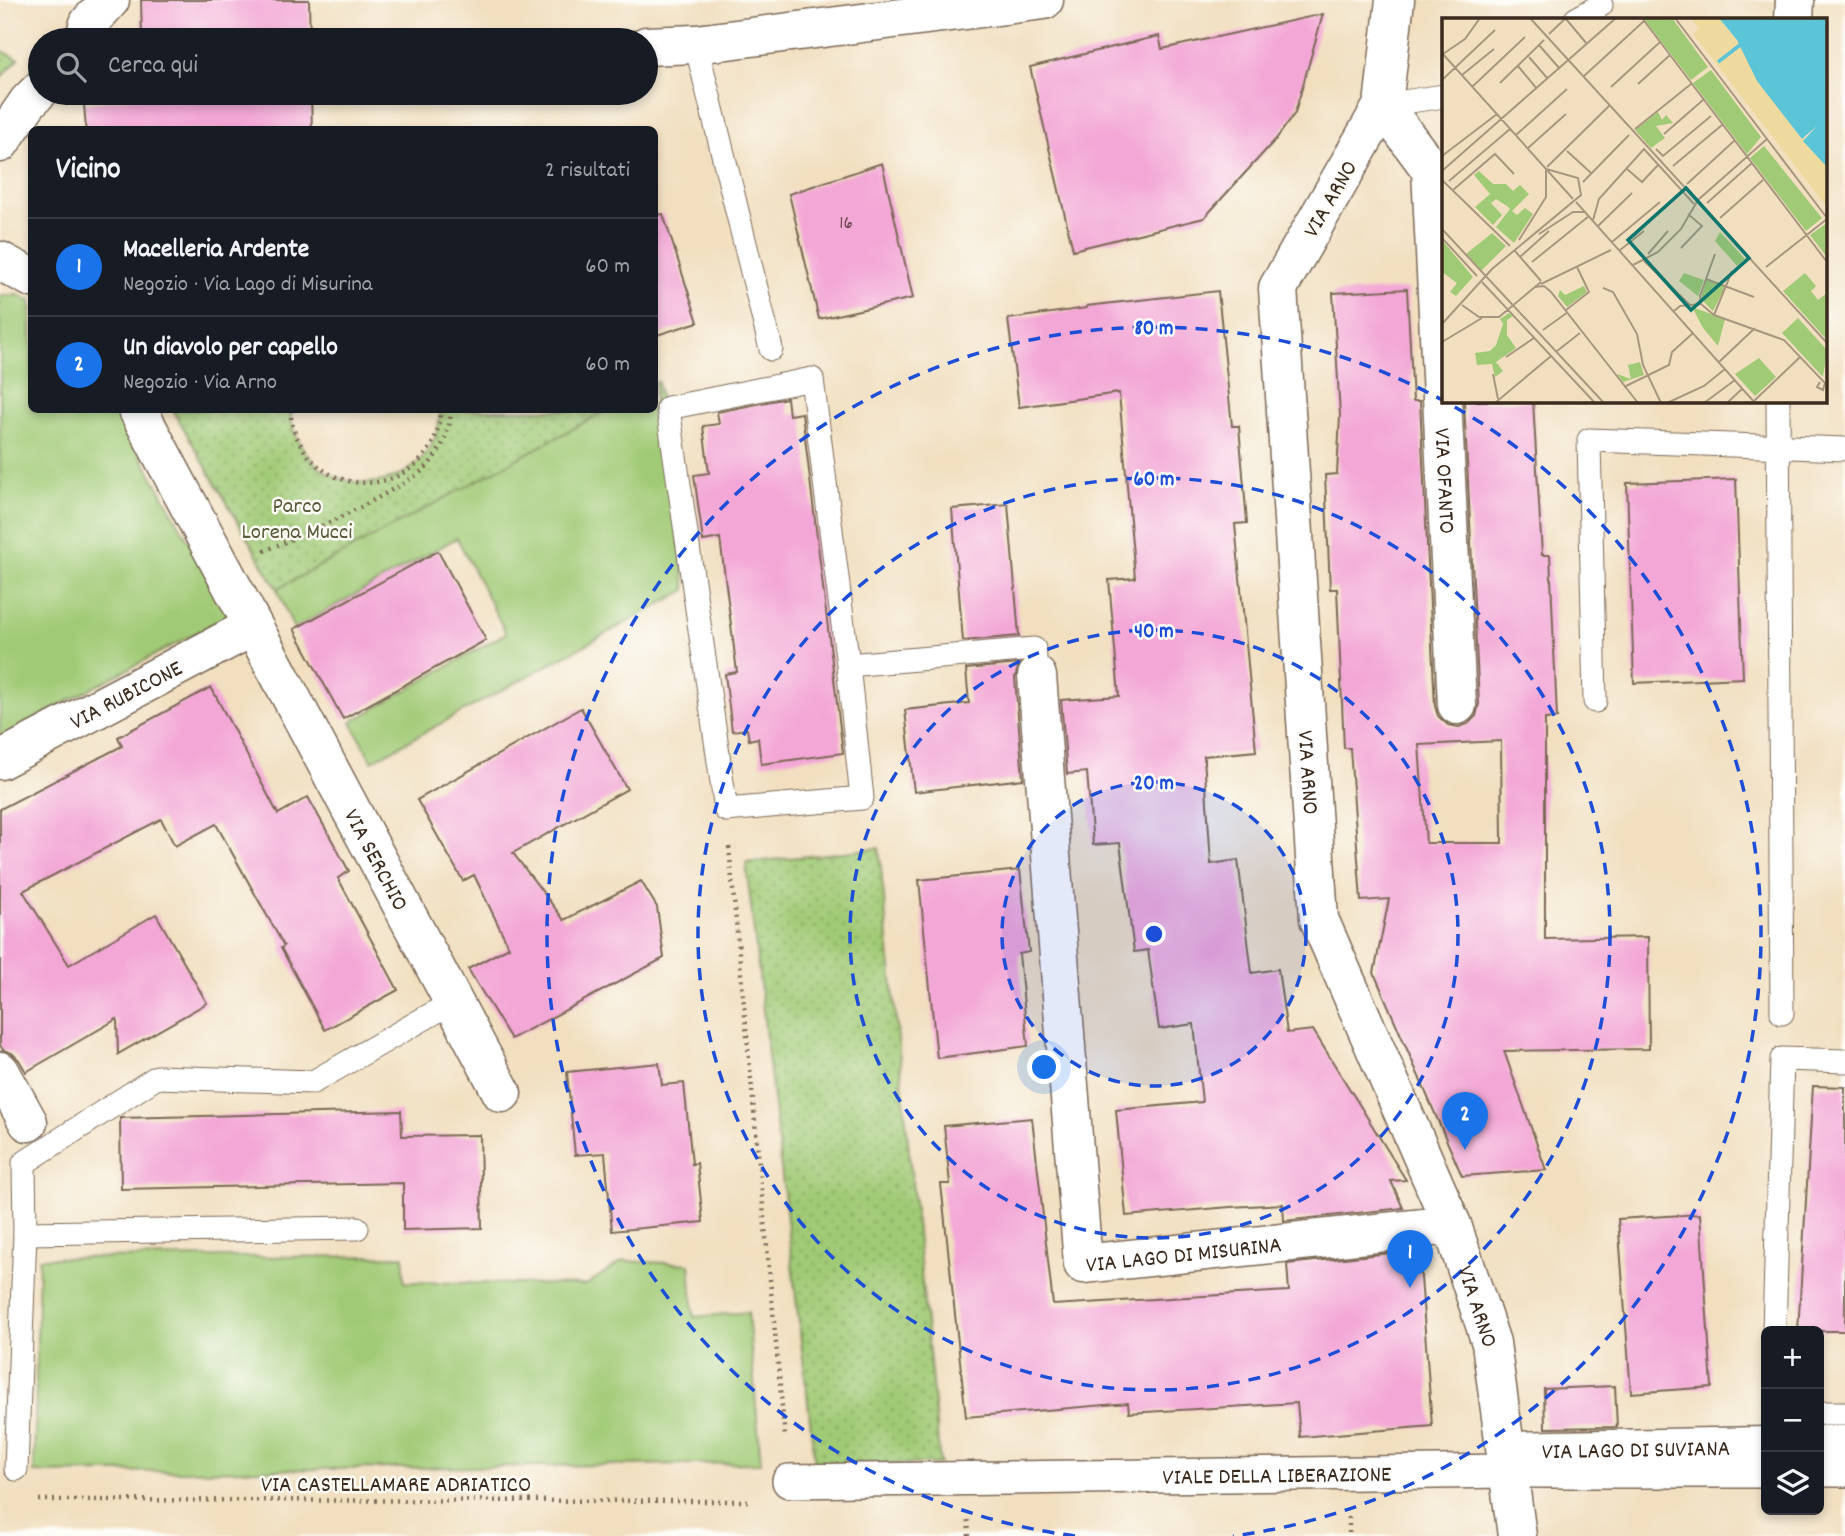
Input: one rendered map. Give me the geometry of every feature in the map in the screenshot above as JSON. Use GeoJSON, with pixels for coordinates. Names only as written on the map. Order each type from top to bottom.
{"type":"FeatureCollection","features":[{"type":"Feature","properties":{"kind":"street"},"geometry":{"type":"LineString","coordinates":[[87,28],[110,0]]}},
{"type":"Feature","properties":{"kind":"street"},"geometry":{"type":"LineString","coordinates":[[658,46],[696,44],[1044,0]]}},
{"type":"Feature","properties":{"kind":"street","name":"VIA ARNO"},"geometry":{"type":"LineString","coordinates":[[1395,0],[1383,104],[1278,288],[1319,919],[1452,1224],[1491,1343],[1517,1536]]}},
{"type":"Feature","properties":{"kind":"street"},"geometry":{"type":"LineString","coordinates":[[1794,18],[1795,0]]}},
{"type":"Feature","properties":{"kind":"street"},"geometry":{"type":"LineString","coordinates":[[0,143],[28,102]]}},
{"type":"Feature","properties":{"kind":"street","name":"VIA OFANTO"},"geometry":{"type":"LineString","coordinates":[[1383,104],[1431,170],[1442,396]]}},
{"type":"Feature","properties":{"kind":"street"},"geometry":{"type":"LineString","coordinates":[[0,261],[28,276]]}},
{"type":"Feature","properties":{"kind":"street","name":"VIA OFANTO"},"geometry":{"type":"LineString","coordinates":[[1442,402],[1457,705]]}},
{"type":"Feature","properties":{"kind":"street","name":"VIA SERCHIO"},"geometry":{"type":"LineString","coordinates":[[140,413],[502,1093]]}},
{"type":"Feature","properties":{"kind":"street","name":"VIA RUBICONE"},"geometry":{"type":"LineString","coordinates":[[0,760],[252,627]]}},
{"type":"Feature","properties":{"kind":"street","name":"VIA LAGO DI MISURINA"},"geometry":{"type":"LineString","coordinates":[[1037,676],[1083,1264],[1452,1224]]}},
{"type":"Feature","properties":{"kind":"street"},"geometry":{"type":"LineString","coordinates":[[0,1071],[28,1122]]}},
{"type":"Feature","properties":{"kind":"street"},"geometry":{"type":"LineString","coordinates":[[1824,1445],[1845,1444]]}},
{"type":"Feature","properties":{"kind":"street","name":"VIA LAGO DI SUVIANA"},"geometry":{"type":"LineString","coordinates":[[1507,1461],[1761,1446]]}},
{"type":"Feature","properties":{"kind":"street","name":"VIALE DELLA LIBERAZIONE"},"geometry":{"type":"LineString","coordinates":[[790,1491],[1507,1461],[1761,1471]]}},
{"type":"Feature","properties":{"kind":"street"},"geometry":{"type":"LineString","coordinates":[[1824,1470],[1845,1470]]}},
{"type":"Feature","properties":{"kind":"lane"},"geometry":{"type":"LineString","coordinates":[[1578,18],[1601,5]]}},
{"type":"Feature","properties":{"kind":"lane"},"geometry":{"type":"LineString","coordinates":[[696,44],[771,349]]}},
{"type":"Feature","properties":{"kind":"lane"},"geometry":{"type":"LineString","coordinates":[[1383,104],[1442,96]]}},
{"type":"Feature","properties":{"kind":"lane"},"geometry":{"type":"LineString","coordinates":[[812,379],[848,665],[862,798],[726,810],[668,408],[812,379]]}},
{"type":"Feature","properties":{"kind":"lane"},"geometry":{"type":"LineString","coordinates":[[1778,402],[1782,1013]]}},
{"type":"Feature","properties":{"kind":"lane"},"geometry":{"type":"LineString","coordinates":[[1595,701],[1589,440],[1845,449]]}},
{"type":"Feature","properties":{"kind":"lane"},"geometry":{"type":"LineString","coordinates":[[848,665],[1034,649],[1037,676]]}},
{"type":"Feature","properties":{"kind":"lane"},"geometry":{"type":"LineString","coordinates":[[16,1469],[25,1233],[24,1163],[157,1077],[313,1082],[453,1002]]}},
{"type":"Feature","properties":{"kind":"lane"},"geometry":{"type":"LineString","coordinates":[[1774,1326],[1782,1059],[1845,1061]]}},
{"type":"Feature","properties":{"kind":"lane"},"geometry":{"type":"LineString","coordinates":[[25,1233],[358,1228]]}},
{"type":"Feature","properties":{"kind":"lane"},"geometry":{"type":"LineString","coordinates":[[1824,1413],[1845,1413]]}},
{"type":"Feature","properties":{"kind":"path"},"geometry":{"type":"LineString","coordinates":[[292,413],[296,436],[307,456],[323,471],[343,480],[373,484],[402,474],[424,455],[433,443],[440,413]]}},
{"type":"Feature","properties":{"kind":"path"},"geometry":{"type":"LineString","coordinates":[[222,570],[360,509],[418,473],[429,464],[449,429],[451,413]]}},
{"type":"Feature","properties":{"kind":"path"},"geometry":{"type":"LineString","coordinates":[[438,428],[449,429]]}},
{"type":"Feature","properties":{"kind":"path"},"geometry":{"type":"LineString","coordinates":[[726,810],[790,1491]]}},
{"type":"Feature","properties":{"kind":"path","name":"VIA CASTELLAMARE ADRIATICO"},"geometry":{"type":"LineString","coordinates":[[30,1500],[790,1491]]}},
{"type":"Feature","properties":{"kind":"green space"},"geometry":{"type":"Polygon","coordinates":[[[0,50],[19,59],[0,78],[0,50]]]}},
{"type":"Feature","properties":{"kind":"green space"},"geometry":{"type":"Polygon","coordinates":[[[19,295],[28,300],[28,413],[117,413],[230,615],[0,737],[0,296],[19,295]]]}},
{"type":"Feature","properties":{"kind":"green space"},"geometry":{"type":"Polygon","coordinates":[[[658,382],[686,590],[372,761],[351,722],[506,633],[457,538],[294,629],[277,589],[600,413],[658,413],[658,382]]]}},
{"type":"Feature","properties":{"kind":"green space","name":"Parco Lorena Mucci"},"geometry":{"type":"Polygon","coordinates":[[[175,413],[291,413],[292,424],[301,445],[318,466],[339,478],[362,483],[385,480],[406,471],[424,456],[436,436],[440,413],[601,413],[277,589],[175,413]]]}},
{"type":"Feature","properties":{"kind":"green space"},"geometry":{"type":"Polygon","coordinates":[[[879,848],[940,1464],[815,1463],[746,863],[879,848]]]}},
{"type":"Feature","properties":{"kind":"green space"},"geometry":{"type":"Polygon","coordinates":[[[404,1256],[404,1282],[586,1285],[623,1261],[690,1264],[694,1317],[748,1312],[761,1463],[34,1473],[39,1258],[404,1256]]]}},
{"type":"Feature","properties":{"kind":"building"},"geometry":{"type":"Polygon","coordinates":[[[141,0],[309,0],[310,28],[142,28],[141,0]]]}},
{"type":"Feature","properties":{"kind":"building"},"geometry":{"type":"Polygon","coordinates":[[[1323,14],[1295,113],[1276,139],[1204,218],[1073,250],[1030,67],[1159,36],[1162,49],[1323,14]]]}},
{"type":"Feature","properties":{"kind":"building"},"geometry":{"type":"Polygon","coordinates":[[[84,105],[311,105],[312,126],[86,126],[84,105]]]}},
{"type":"Feature","properties":{"kind":"building"},"geometry":{"type":"Polygon","coordinates":[[[882,163],[913,298],[819,319],[789,194],[882,163]]]}},
{"type":"Feature","properties":{"kind":"building"},"geometry":{"type":"Polygon","coordinates":[[[663,214],[698,322],[658,335],[658,215],[663,214]]]}},
{"type":"Feature","properties":{"kind":"building"},"geometry":{"type":"Polygon","coordinates":[[[1407,289],[1413,401],[1420,401],[1435,706],[1438,716],[1448,725],[1459,727],[1468,724],[1476,716],[1479,704],[1464,402],[1533,402],[1542,555],[1550,555],[1557,718],[1545,719],[1545,939],[1648,937],[1649,1049],[1504,1051],[1546,1170],[1462,1176],[1374,973],[1389,899],[1361,901],[1350,748],[1344,748],[1337,589],[1330,589],[1325,475],[1337,474],[1340,416],[1333,293],[1407,289]],[[1501,741],[1419,745],[1426,843],[1502,843],[1501,741]]]}},
{"type":"Feature","properties":{"kind":"building"},"geometry":{"type":"Polygon","coordinates":[[[1218,291],[1232,426],[1239,426],[1247,523],[1235,524],[1256,751],[1204,756],[1211,864],[1238,860],[1252,973],[1278,969],[1287,1033],[1313,1030],[1406,1180],[1391,1181],[1403,1208],[1284,1221],[1283,1204],[1126,1216],[1116,1110],[1202,1102],[1194,1024],[1159,1029],[1148,950],[1134,952],[1120,843],[1093,845],[1087,772],[1067,774],[1061,700],[1119,696],[1109,580],[1135,578],[1119,393],[1019,407],[1008,319],[1087,306],[1218,291]]]}},
{"type":"Feature","properties":{"kind":"building"},"geometry":{"type":"Polygon","coordinates":[[[787,398],[789,415],[802,413],[843,753],[761,764],[758,738],[749,740],[747,729],[732,731],[725,674],[737,672],[720,538],[703,541],[694,475],[709,473],[703,426],[719,424],[717,412],[787,398]]]}},
{"type":"Feature","properties":{"kind":"building"},"geometry":{"type":"Polygon","coordinates":[[[1736,479],[1743,678],[1634,683],[1627,483],[1736,479]]]}},
{"type":"Feature","properties":{"kind":"building"},"geometry":{"type":"Polygon","coordinates":[[[1008,504],[1019,636],[963,641],[952,509],[1008,504]]]}},
{"type":"Feature","properties":{"kind":"building"},"geometry":{"type":"Polygon","coordinates":[[[438,551],[486,640],[343,719],[294,629],[438,551]]]}},
{"type":"Feature","properties":{"kind":"building"},"geometry":{"type":"Polygon","coordinates":[[[1019,664],[1015,678],[1023,779],[914,792],[905,710],[969,703],[966,669],[1019,664]]]}},
{"type":"Feature","properties":{"kind":"building"},"geometry":{"type":"Polygon","coordinates":[[[211,687],[278,814],[308,797],[349,871],[338,878],[398,990],[325,1030],[281,948],[284,946],[216,824],[175,846],[161,819],[23,891],[69,965],[156,914],[207,1003],[118,1054],[117,1019],[26,1072],[19,1060],[0,1045],[0,809],[122,746],[118,737],[211,687]]]}},
{"type":"Feature","properties":{"kind":"building"},"geometry":{"type":"Polygon","coordinates":[[[581,708],[627,789],[513,853],[564,920],[641,881],[657,907],[664,958],[511,1039],[468,969],[509,947],[474,875],[463,881],[417,800],[581,708]]]}},
{"type":"Feature","properties":{"kind":"building"},"geometry":{"type":"Polygon","coordinates":[[[1020,870],[1029,952],[1019,954],[1028,1046],[937,1058],[919,880],[1020,870]]]}},
{"type":"Feature","properties":{"kind":"building"},"geometry":{"type":"Polygon","coordinates":[[[659,1063],[662,1085],[684,1083],[692,1164],[697,1163],[703,1222],[612,1231],[605,1153],[575,1155],[567,1072],[659,1063]]]}},
{"type":"Feature","properties":{"kind":"building"},"geometry":{"type":"Polygon","coordinates":[[[1813,1086],[1845,1087],[1845,1331],[1824,1331],[1824,1326],[1798,1326],[1813,1086]]]}},
{"type":"Feature","properties":{"kind":"building"},"geometry":{"type":"Polygon","coordinates":[[[401,1111],[402,1136],[480,1135],[482,1228],[403,1230],[403,1183],[121,1189],[120,1118],[401,1111]]]}},
{"type":"Feature","properties":{"kind":"building"},"geometry":{"type":"Polygon","coordinates":[[[1032,1118],[1053,1305],[1289,1291],[1287,1264],[1419,1250],[1432,1426],[1300,1437],[1297,1403],[1129,1413],[1128,1403],[966,1417],[941,1184],[950,1184],[944,1126],[1032,1118]]]}},
{"type":"Feature","properties":{"kind":"building"},"geometry":{"type":"Polygon","coordinates":[[[1700,1214],[1712,1387],[1631,1393],[1618,1219],[1700,1214]]]}},
{"type":"Feature","properties":{"kind":"building"},"geometry":{"type":"Polygon","coordinates":[[[1615,1386],[1617,1427],[1545,1428],[1544,1389],[1615,1386]]]}},
{"type":"Feature","properties":{"kind":"place","name":"Un diavolo per capello"},"geometry":{"type":"Point","coordinates":[1465,1150]}},
{"type":"Feature","properties":{"kind":"place","name":"Macelleria Ardente"},"geometry":{"type":"Point","coordinates":[1410,1288]}}]}
